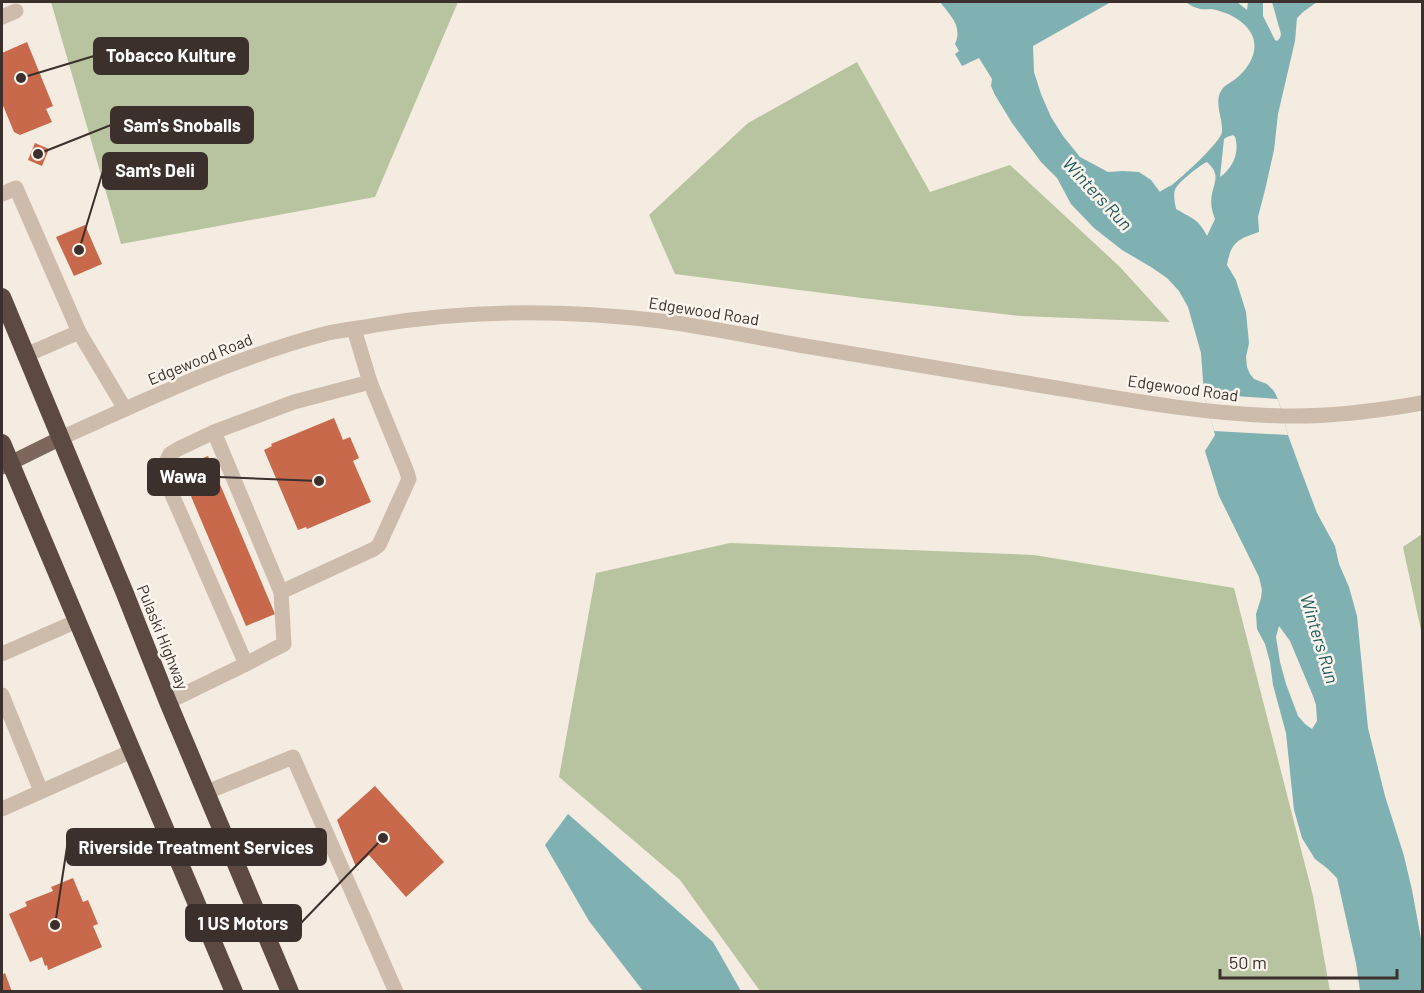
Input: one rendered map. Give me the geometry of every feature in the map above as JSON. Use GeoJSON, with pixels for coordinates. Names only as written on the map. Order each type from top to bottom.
{"type":"FeatureCollection","features":[{"type":"Feature","properties":{"kind":"highway","name":"Pulaski Highway"},"geometry":{"type":"LineString","coordinates":[[2,297],[290,992]]}},
{"type":"Feature","properties":{"kind":"highway"},"geometry":{"type":"LineString","coordinates":[[2,443],[6,465],[77,621],[234,992]]}},
{"type":"Feature","properties":{"kind":"main road","name":"Edgewood Road"},"geometry":{"type":"LineString","coordinates":[[6,465],[61,438]]}},
{"type":"Feature","properties":{"kind":"street"},"geometry":{"type":"LineString","coordinates":[[2,17],[16,11]]}},
{"type":"Feature","properties":{"kind":"street"},"geometry":{"type":"LineString","coordinates":[[2,192],[16,188],[79,333],[125,409]]}},
{"type":"Feature","properties":{"kind":"street","name":"Edgewood Road"},"geometry":{"type":"LineString","coordinates":[[61,438],[208,374],[330,333],[409,319],[475,314],[599,315],[664,322],[934,368],[1208,411],[1283,416],[1343,414],[1422,403]]}},
{"type":"Feature","properties":{"kind":"street"},"geometry":{"type":"LineString","coordinates":[[281,592],[379,545],[409,479],[370,382],[354,329]]}},
{"type":"Feature","properties":{"kind":"street"},"geometry":{"type":"LineString","coordinates":[[26,355],[79,333]]}},
{"type":"Feature","properties":{"kind":"street"},"geometry":{"type":"LineString","coordinates":[[246,664],[163,474],[166,462],[170,454],[178,448],[214,432],[294,402],[370,382]]}},
{"type":"Feature","properties":{"kind":"street"},"geometry":{"type":"LineString","coordinates":[[168,702],[284,644],[281,592],[214,432]]}},
{"type":"Feature","properties":{"kind":"street"},"geometry":{"type":"LineString","coordinates":[[2,654],[77,621]]}},
{"type":"Feature","properties":{"kind":"street"},"geometry":{"type":"LineString","coordinates":[[2,695],[41,791]]}},
{"type":"Feature","properties":{"kind":"street"},"geometry":{"type":"LineString","coordinates":[[5,805],[132,751]]}},
{"type":"Feature","properties":{"kind":"street"},"geometry":{"type":"LineString","coordinates":[[207,792],[293,757],[396,992]]}},
{"type":"Feature","properties":{"kind":"green space"},"geometry":{"type":"Polygon","coordinates":[[[51,2],[458,2],[375,197],[121,244],[51,2]]]}},
{"type":"Feature","properties":{"kind":"green space"},"geometry":{"type":"Polygon","coordinates":[[[857,62],[930,192],[1010,165],[1120,267],[1170,322],[1021,316],[675,274],[649,215],[748,123],[857,62]]]}},
{"type":"Feature","properties":{"kind":"green space"},"geometry":{"type":"Polygon","coordinates":[[[1422,534],[1422,635],[1403,547],[1422,534]]]}},
{"type":"Feature","properties":{"kind":"green space"},"geometry":{"type":"Polygon","coordinates":[[[730,543],[1034,555],[1234,588],[1313,896],[1330,991],[760,991],[680,880],[559,777],[596,573],[730,543]]]}},
{"type":"Feature","properties":{"kind":"water","name":"Winters Run"},"geometry":{"type":"Polygon","coordinates":[[[940,2],[1111,2],[1033,46],[1034,72],[1051,117],[1080,157],[1108,172],[1139,172],[1151,180],[1160,192],[1192,168],[1220,137],[1222,127],[1218,101],[1221,91],[1247,67],[1254,52],[1252,35],[1240,21],[1223,12],[1199,9],[1185,2],[1237,2],[1247,10],[1248,2],[1263,2],[1263,16],[1277,41],[1281,34],[1272,2],[1317,2],[1297,18],[1295,41],[1278,114],[1274,150],[1258,217],[1259,232],[1233,246],[1227,265],[1236,280],[1246,312],[1249,343],[1246,357],[1247,367],[1254,379],[1267,384],[1278,399],[1288,435],[1317,513],[1335,546],[1357,616],[1368,728],[1412,890],[1422,944],[1422,991],[1360,991],[1337,878],[1315,859],[1302,838],[1294,810],[1286,733],[1265,644],[1257,629],[1256,614],[1262,590],[1259,577],[1219,496],[1205,451],[1215,435],[1204,394],[1201,353],[1188,307],[1179,291],[1167,278],[1122,250],[1094,228],[1071,204],[1057,178],[1041,162],[1012,123],[995,95],[991,86],[992,79],[979,58],[962,66],[955,54],[959,51],[955,44],[956,26],[940,2]],[[1233,135],[1224,139],[1220,177],[1229,169],[1236,154],[1237,148],[1233,135]],[[1207,162],[1189,174],[1175,190],[1176,209],[1198,222],[1207,236],[1215,219],[1211,201],[1216,177],[1214,170],[1207,162]],[[1279,626],[1276,637],[1286,684],[1298,716],[1312,729],[1317,721],[1313,696],[1290,641],[1279,626]]]}},
{"type":"Feature","properties":{"kind":"water"},"geometry":{"type":"Polygon","coordinates":[[[568,814],[713,942],[741,991],[643,991],[589,921],[545,845],[568,814]]]}},
{"type":"Feature","properties":{"kind":"pier"},"geometry":{"type":"Polygon","coordinates":[[[1204,394],[1278,399],[1288,435],[1214,431],[1204,394]]]}},
{"type":"Feature","properties":{"kind":"building"},"geometry":{"type":"Polygon","coordinates":[[[27,42],[53,106],[46,109],[52,122],[20,135],[14,132],[2,103],[2,53],[27,42]]]}},
{"type":"Feature","properties":{"kind":"building"},"geometry":{"type":"Polygon","coordinates":[[[35,143],[49,149],[42,166],[28,160],[35,143]]]}},
{"type":"Feature","properties":{"kind":"building"},"geometry":{"type":"Polygon","coordinates":[[[85,225],[102,264],[74,276],[56,237],[85,225]]]}},
{"type":"Feature","properties":{"kind":"building"},"geometry":{"type":"Polygon","coordinates":[[[334,418],[343,440],[350,437],[359,458],[353,461],[371,502],[307,529],[306,527],[298,530],[264,450],[272,446],[271,444],[334,418]]]}},
{"type":"Feature","properties":{"kind":"building"},"geometry":{"type":"Polygon","coordinates":[[[208,456],[275,614],[246,626],[179,468],[208,456]]]}},
{"type":"Feature","properties":{"kind":"building"},"geometry":{"type":"Polygon","coordinates":[[[375,786],[444,862],[406,897],[369,855],[356,867],[337,820],[375,786]]]}},
{"type":"Feature","properties":{"kind":"building"},"geometry":{"type":"Polygon","coordinates":[[[73,878],[83,902],[88,900],[98,924],[93,926],[102,947],[48,970],[42,957],[30,962],[9,914],[27,906],[25,902],[53,891],[51,887],[73,878]]]}},
{"type":"Feature","properties":{"kind":"building"},"geometry":{"type":"Polygon","coordinates":[[[5,973],[12,992],[2,992],[2,975],[5,973]]]}},
{"type":"Feature","properties":{"kind":"place","name":"Tobacco Kulture"},"geometry":{"type":"Point","coordinates":[21,78]}},
{"type":"Feature","properties":{"kind":"place","name":"Sam's Snoballs"},"geometry":{"type":"Point","coordinates":[38,154]}},
{"type":"Feature","properties":{"kind":"place","name":"Sam's Deli"},"geometry":{"type":"Point","coordinates":[79,250]}},
{"type":"Feature","properties":{"kind":"place","name":"Wawa"},"geometry":{"type":"Point","coordinates":[319,481]}},
{"type":"Feature","properties":{"kind":"place","name":"1 US Motors"},"geometry":{"type":"Point","coordinates":[383,838]}},
{"type":"Feature","properties":{"kind":"place","name":"Riverside Treatment Services"},"geometry":{"type":"Point","coordinates":[55,925]}}]}
